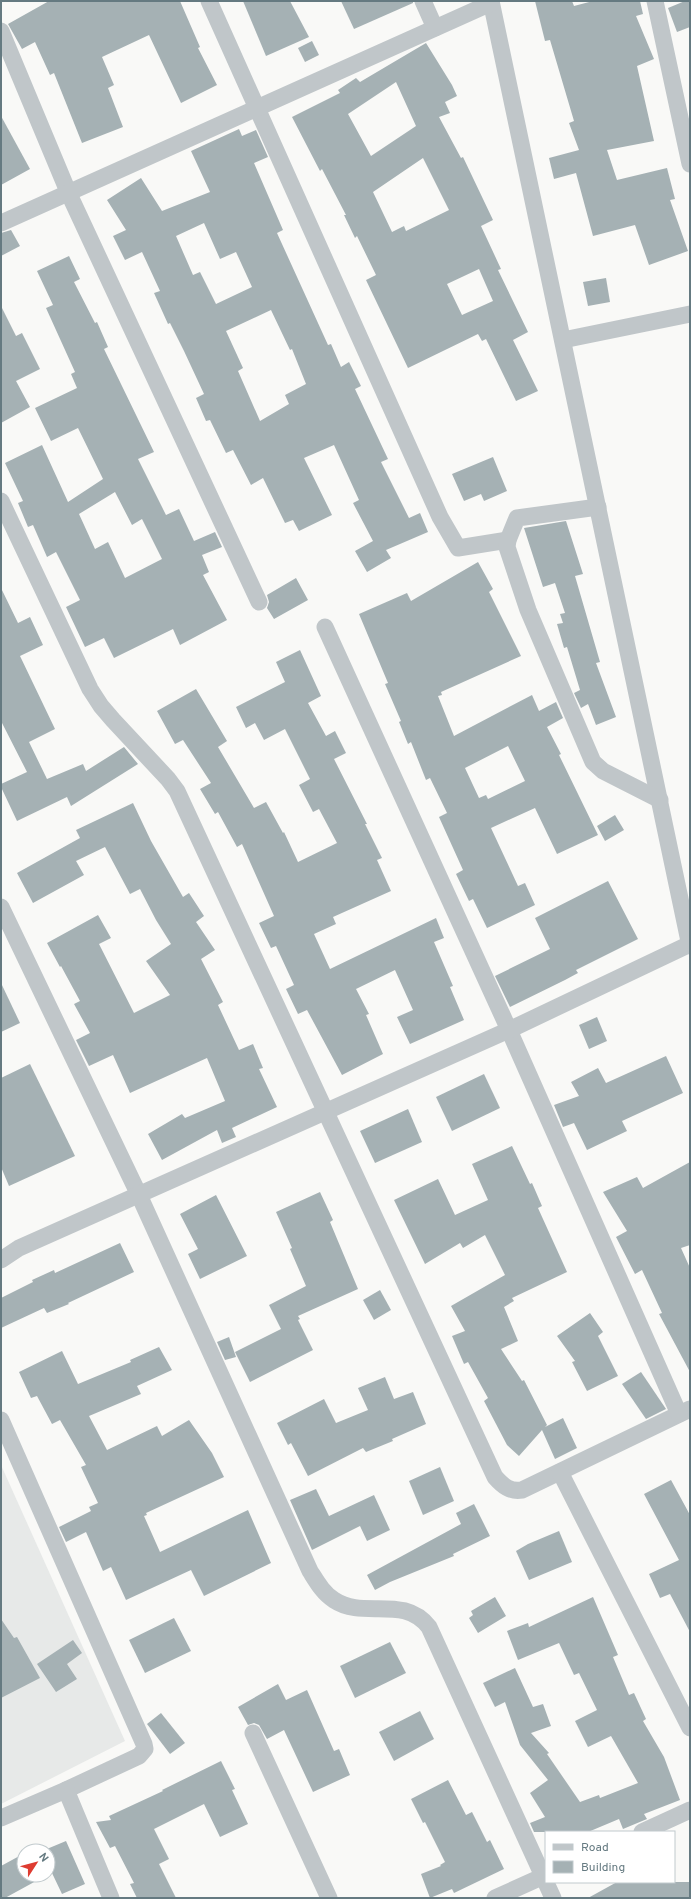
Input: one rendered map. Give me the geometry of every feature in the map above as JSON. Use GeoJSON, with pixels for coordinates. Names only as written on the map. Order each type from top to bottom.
{"type":"FeatureCollection","features":[{"type":"Feature","properties":{"kind":"street"},"geometry":{"type":"LineString","coordinates":[[209,1],[444,523],[458,548],[508,540]]}},
{"type":"Feature","properties":{"kind":"street"},"geometry":{"type":"LineString","coordinates":[[423,1],[435,28]]}},
{"type":"Feature","properties":{"kind":"street"},"geometry":{"type":"LineString","coordinates":[[655,1],[690,164]]}},
{"type":"Feature","properties":{"kind":"street"},"geometry":{"type":"LineString","coordinates":[[1,223],[69,194],[491,2],[690,945],[509,1030],[19,1248],[1,1260]]}},
{"type":"Feature","properties":{"kind":"street"},"geometry":{"type":"LineString","coordinates":[[1,31],[69,194],[259,602]]}},
{"type":"Feature","properties":{"kind":"street"},"geometry":{"type":"LineString","coordinates":[[563,340],[690,314]]}},
{"type":"Feature","properties":{"kind":"street"},"geometry":{"type":"LineString","coordinates":[[1,501],[90,689],[101,706],[168,779],[176,791],[495,1477],[507,1488],[517,1491],[522,1490],[685,1412],[325,627]]}},
{"type":"Feature","properties":{"kind":"street"},"geometry":{"type":"LineString","coordinates":[[598,507],[517,518],[508,540],[507,547],[528,610],[594,762],[603,771],[660,800]]}},
{"type":"Feature","properties":{"kind":"street"},"geometry":{"type":"LineString","coordinates":[[1,906],[139,1195],[310,1571],[325,1593],[335,1601],[355,1608],[403,1610],[414,1613],[423,1619],[429,1627],[545,1876],[495,1898]]}},
{"type":"Feature","properties":{"kind":"street"},"geometry":{"type":"LineString","coordinates":[[1,1420],[145,1749],[138,1756],[66,1790],[1,1818]]}},
{"type":"Feature","properties":{"kind":"street"},"geometry":{"type":"LineString","coordinates":[[560,1472],[690,1728]]}},
{"type":"Feature","properties":{"kind":"street"},"geometry":{"type":"LineString","coordinates":[[253,1733],[329,1898]]}},
{"type":"Feature","properties":{"kind":"street"},"geometry":{"type":"LineString","coordinates":[[66,1790],[111,1898]]}},
{"type":"Feature","properties":{"kind":"street"},"geometry":{"type":"LineString","coordinates":[[644,1831],[690,1810]]}},
{"type":"Feature","properties":{"kind":"street"},"geometry":{"type":"LineString","coordinates":[[548,1883],[553,1898]]}},
{"type":"Feature","properties":{"kind":"shaded area"},"geometry":{"type":"Polygon","coordinates":[[[1,1465],[125,1741],[1,1804],[1,1465]]]}},
{"type":"Feature","properties":{"kind":"building"},"geometry":{"type":"Polygon","coordinates":[[[49,1],[180,1],[200,47],[198,48],[217,85],[181,103],[149,35],[102,57],[114,85],[108,88],[123,127],[82,143],[54,73],[50,75],[35,42],[22,49],[8,24],[49,1]]]}},
{"type":"Feature","properties":{"kind":"building"},"geometry":{"type":"Polygon","coordinates":[[[243,1],[290,1],[309,37],[266,56],[243,1]]]}},
{"type":"Feature","properties":{"kind":"building"},"geometry":{"type":"Polygon","coordinates":[[[341,1],[413,1],[413,3],[354,29],[341,1]]]}},
{"type":"Feature","properties":{"kind":"building"},"geometry":{"type":"Polygon","coordinates":[[[535,1],[572,1],[574,6],[593,1],[640,1],[643,14],[636,16],[654,59],[637,66],[654,141],[607,150],[617,180],[667,168],[675,199],[670,200],[688,251],[649,265],[635,225],[593,236],[576,173],[554,179],[549,158],[579,150],[569,123],[574,121],[550,40],[545,41],[535,1]]]}},
{"type":"Feature","properties":{"kind":"building"},"geometry":{"type":"Polygon","coordinates":[[[685,1],[690,1],[690,27],[677,32],[668,8],[685,1]]]}},
{"type":"Feature","properties":{"kind":"building"},"geometry":{"type":"Polygon","coordinates":[[[312,41],[319,55],[305,62],[298,48],[312,41]]]}},
{"type":"Feature","properties":{"kind":"building"},"geometry":{"type":"Polygon","coordinates":[[[426,43],[452,85],[457,96],[445,102],[450,113],[439,117],[461,158],[463,157],[493,220],[481,226],[501,269],[498,270],[528,332],[513,340],[538,391],[516,401],[486,339],[482,341],[478,334],[408,368],[366,280],[376,275],[357,236],[355,238],[344,215],[346,215],[322,169],[320,171],[292,117],[340,93],[338,90],[356,78],[360,82],[426,43]],[[396,82],[348,114],[371,156],[416,126],[396,82]],[[423,158],[373,192],[392,232],[404,226],[406,231],[449,210],[423,158]],[[479,269],[447,284],[462,315],[493,301],[479,269]]]}},
{"type":"Feature","properties":{"kind":"building"},"geometry":{"type":"Polygon","coordinates":[[[1,116],[30,169],[1,185],[1,116]]]}},
{"type":"Feature","properties":{"kind":"building"},"geometry":{"type":"Polygon","coordinates":[[[239,129],[242,136],[256,130],[268,157],[254,163],[283,230],[277,233],[328,345],[331,344],[341,367],[349,362],[361,386],[355,389],[388,459],[381,462],[409,518],[420,513],[428,532],[386,550],[391,558],[367,572],[355,551],[373,541],[353,503],[359,500],[334,445],[304,458],[332,515],[299,531],[293,520],[285,523],[263,478],[251,485],[233,450],[226,453],[210,420],[206,421],[196,398],[204,394],[170,323],[168,324],[154,293],[160,291],[142,252],[125,260],[113,236],[126,230],[107,200],[141,178],[162,211],[210,192],[191,151],[239,129]],[[204,223],[176,236],[193,275],[200,272],[216,304],[252,287],[236,252],[220,259],[204,223]],[[271,310],[226,331],[243,368],[238,371],[260,421],[289,404],[285,395],[306,384],[292,349],[290,350],[271,310]]]}},
{"type":"Feature","properties":{"kind":"building"},"geometry":{"type":"Polygon","coordinates":[[[11,230],[20,246],[1,256],[1,233],[11,230]]]}},
{"type":"Feature","properties":{"kind":"building"},"geometry":{"type":"Polygon","coordinates":[[[69,256],[80,279],[74,282],[95,323],[97,322],[108,347],[104,349],[154,452],[138,459],[166,515],[179,509],[194,541],[215,532],[222,547],[202,555],[209,572],[203,575],[227,620],[180,645],[173,629],[114,658],[104,638],[85,647],[66,607],[80,600],[56,552],[47,557],[33,525],[28,527],[18,503],[23,501],[5,463],[42,445],[68,502],[103,479],[78,428],[51,441],[35,408],[77,388],[71,374],[75,372],[46,308],[53,305],[37,271],[69,256]],[[115,492],[79,514],[95,549],[108,542],[125,578],[162,559],[142,519],[132,525],[115,492]]]}},
{"type":"Feature","properties":{"kind":"building"},"geometry":{"type":"Polygon","coordinates":[[[606,278],[610,302],[588,306],[583,282],[606,278]]]}},
{"type":"Feature","properties":{"kind":"building"},"geometry":{"type":"Polygon","coordinates":[[[1,306],[16,336],[22,333],[40,369],[16,381],[30,407],[1,423],[1,306]]]}},
{"type":"Feature","properties":{"kind":"building"},"geometry":{"type":"Polygon","coordinates":[[[493,457],[507,491],[484,501],[481,494],[464,501],[452,474],[493,457]]]}},
{"type":"Feature","properties":{"kind":"building"},"geometry":{"type":"Polygon","coordinates":[[[566,521],[583,574],[575,576],[600,662],[596,663],[616,717],[596,725],[588,704],[581,708],[574,693],[580,690],[567,647],[564,648],[557,624],[563,623],[560,614],[565,613],[555,583],[543,587],[524,528],[566,521]]]}},
{"type":"Feature","properties":{"kind":"building"},"geometry":{"type":"Polygon","coordinates":[[[478,562],[493,589],[489,592],[521,656],[441,692],[442,695],[438,696],[454,736],[532,695],[539,711],[556,702],[563,718],[547,727],[598,835],[557,854],[535,808],[491,828],[518,886],[525,883],[535,905],[487,928],[473,899],[469,901],[456,874],[463,870],[439,817],[447,813],[430,778],[426,780],[411,742],[408,744],[399,722],[401,721],[385,684],[388,683],[359,614],[407,593],[411,601],[478,562]],[[508,746],[465,768],[479,798],[486,795],[488,799],[525,781],[508,746]]]}},
{"type":"Feature","properties":{"kind":"building"},"geometry":{"type":"Polygon","coordinates":[[[296,578],[308,600],[274,619],[267,608],[269,602],[267,595],[296,578]]]}},
{"type":"Feature","properties":{"kind":"building"},"geometry":{"type":"Polygon","coordinates":[[[1,588],[18,623],[30,617],[43,645],[20,656],[55,729],[29,742],[47,779],[83,764],[86,771],[124,747],[138,764],[71,806],[67,797],[17,821],[1,787],[1,784],[27,772],[1,721],[1,588]]]}},
{"type":"Feature","properties":{"kind":"building"},"geometry":{"type":"Polygon","coordinates":[[[300,650],[321,696],[308,703],[326,736],[335,731],[346,753],[334,759],[367,824],[365,824],[382,858],[377,860],[391,891],[333,917],[336,924],[314,934],[330,969],[436,918],[444,938],[434,942],[453,986],[450,987],[464,1020],[410,1044],[397,1017],[413,1010],[395,970],[356,989],[369,1014],[366,1015],[383,1054],[342,1075],[307,1010],[298,1014],[286,989],[294,985],[276,946],[271,948],[259,923],[274,916],[242,844],[237,847],[218,812],[215,814],[200,789],[211,783],[183,740],[175,744],[157,711],[196,689],[227,741],[218,747],[254,808],[266,802],[283,833],[284,832],[298,862],[337,843],[319,809],[313,812],[299,785],[310,779],[285,729],[264,740],[255,723],[246,728],[236,707],[285,682],[276,662],[300,650]]]}},
{"type":"Feature","properties":{"kind":"building"},"geometry":{"type":"Polygon","coordinates":[[[133,803],[151,841],[183,897],[189,893],[204,916],[196,922],[215,950],[201,959],[223,1002],[218,1005],[239,1050],[253,1044],[263,1068],[259,1069],[277,1107],[232,1128],[236,1137],[222,1143],[217,1130],[162,1160],[148,1134],[182,1114],[185,1118],[225,1101],[207,1058],[130,1093],[113,1055],[89,1066],[76,1040],[90,1033],[74,1004],[80,1001],[47,943],[98,915],[111,938],[99,944],[134,1013],[170,995],[146,961],[171,944],[156,920],[140,889],[130,894],[105,847],[76,861],[84,875],[33,903],[17,873],[80,838],[76,830],[133,803]]]}},
{"type":"Feature","properties":{"kind":"building"},"geometry":{"type":"Polygon","coordinates":[[[615,815],[624,830],[605,841],[597,826],[615,815]]]}},
{"type":"Feature","properties":{"kind":"building"},"geometry":{"type":"Polygon","coordinates":[[[608,881],[638,939],[576,970],[578,973],[565,980],[510,1007],[495,976],[550,949],[535,918],[608,881]]]}},
{"type":"Feature","properties":{"kind":"building"},"geometry":{"type":"Polygon","coordinates":[[[1,983],[20,1023],[1,1032],[1,983]]]}},
{"type":"Feature","properties":{"kind":"building"},"geometry":{"type":"Polygon","coordinates":[[[597,1017],[607,1041],[589,1049],[579,1025],[597,1017]]]}},
{"type":"Feature","properties":{"kind":"building"},"geometry":{"type":"Polygon","coordinates":[[[666,1056],[683,1093],[622,1121],[627,1131],[587,1150],[574,1123],[563,1127],[554,1105],[579,1096],[571,1082],[598,1068],[606,1083],[666,1056]]]}},
{"type":"Feature","properties":{"kind":"building"},"geometry":{"type":"Polygon","coordinates":[[[30,1064],[75,1156],[9,1186],[1,1167],[1,1078],[30,1064]]]}},
{"type":"Feature","properties":{"kind":"building"},"geometry":{"type":"Polygon","coordinates":[[[484,1074],[500,1108],[452,1131],[436,1097],[484,1074]]]}},
{"type":"Feature","properties":{"kind":"building"},"geometry":{"type":"Polygon","coordinates":[[[408,1109],[422,1142],[375,1163],[360,1131],[408,1109]]]}},
{"type":"Feature","properties":{"kind":"building"},"geometry":{"type":"Polygon","coordinates":[[[512,1146],[530,1184],[532,1183],[542,1206],[538,1208],[567,1272],[512,1298],[514,1301],[504,1307],[518,1341],[501,1349],[522,1381],[524,1380],[547,1425],[545,1427],[563,1418],[577,1448],[555,1459],[542,1430],[519,1456],[507,1445],[484,1401],[488,1398],[468,1362],[464,1364],[452,1336],[465,1331],[451,1306],[505,1275],[485,1235],[463,1248],[460,1243],[425,1264],[394,1200],[438,1179],[455,1215],[488,1200],[472,1164],[512,1146]]]}},
{"type":"Feature","properties":{"kind":"building"},"geometry":{"type":"Polygon","coordinates":[[[690,1162],[690,1245],[681,1248],[690,1268],[690,1372],[659,1314],[662,1313],[642,1270],[635,1274],[616,1237],[627,1231],[603,1192],[637,1177],[643,1188],[690,1162]]]}},
{"type":"Feature","properties":{"kind":"building"},"geometry":{"type":"Polygon","coordinates":[[[320,1192],[333,1220],[330,1222],[358,1289],[298,1316],[300,1319],[298,1320],[313,1350],[250,1382],[235,1352],[281,1329],[269,1305],[306,1286],[290,1249],[292,1248],[276,1212],[320,1192]]]}},
{"type":"Feature","properties":{"kind":"building"},"geometry":{"type":"Polygon","coordinates":[[[216,1195],[247,1256],[200,1279],[188,1254],[198,1249],[180,1214],[216,1195]]]}},
{"type":"Feature","properties":{"kind":"building"},"geometry":{"type":"Polygon","coordinates":[[[120,1243],[134,1272],[68,1303],[69,1304],[47,1313],[44,1308],[1,1328],[1,1298],[33,1282],[32,1280],[54,1270],[55,1273],[120,1243]]]}},
{"type":"Feature","properties":{"kind":"building"},"geometry":{"type":"Polygon","coordinates":[[[380,1290],[391,1310],[374,1320],[363,1300],[380,1290]]]}},
{"type":"Feature","properties":{"kind":"building"},"geometry":{"type":"Polygon","coordinates":[[[590,1313],[603,1332],[598,1336],[618,1376],[587,1391],[572,1362],[575,1361],[557,1336],[590,1313]]]}},
{"type":"Feature","properties":{"kind":"building"},"geometry":{"type":"Polygon","coordinates":[[[229,1337],[236,1357],[225,1360],[217,1342],[229,1337]]]}},
{"type":"Feature","properties":{"kind":"building"},"geometry":{"type":"Polygon","coordinates":[[[159,1347],[172,1370],[137,1386],[141,1394],[89,1416],[107,1450],[157,1426],[162,1436],[189,1420],[212,1453],[224,1477],[146,1513],[147,1515],[144,1516],[160,1552],[248,1510],[271,1563],[204,1596],[191,1570],[126,1600],[111,1567],[103,1571],[86,1532],[66,1542],[59,1527],[91,1511],[89,1507],[98,1503],[81,1467],[86,1465],[60,1420],[52,1424],[37,1396],[31,1398],[19,1372],[62,1351],[78,1384],[131,1362],[130,1360],[159,1347]]]}},
{"type":"Feature","properties":{"kind":"building"},"geometry":{"type":"Polygon","coordinates":[[[641,1372],[666,1409],[646,1419],[622,1384],[641,1372]]]}},
{"type":"Feature","properties":{"kind":"building"},"geometry":{"type":"Polygon","coordinates":[[[385,1377],[394,1399],[413,1392],[426,1424],[392,1439],[393,1441],[366,1452],[363,1448],[308,1476],[291,1443],[288,1445],[277,1423],[324,1399],[336,1423],[368,1410],[358,1388],[385,1377]]]}},
{"type":"Feature","properties":{"kind":"building"},"geometry":{"type":"Polygon","coordinates":[[[440,1467],[454,1501],[423,1515],[409,1481],[440,1467]]]}},
{"type":"Feature","properties":{"kind":"building"},"geometry":{"type":"Polygon","coordinates":[[[671,1480],[690,1515],[690,1632],[670,1594],[660,1598],[649,1574],[679,1560],[644,1494],[671,1480]]]}},
{"type":"Feature","properties":{"kind":"building"},"geometry":{"type":"Polygon","coordinates":[[[316,1489],[329,1516],[374,1495],[390,1530],[367,1541],[360,1526],[312,1550],[290,1500],[316,1489]]]}},
{"type":"Feature","properties":{"kind":"building"},"geometry":{"type":"Polygon","coordinates":[[[474,1504],[490,1536],[453,1554],[454,1556],[390,1582],[375,1590],[367,1575],[461,1524],[456,1513],[474,1504]]]}},
{"type":"Feature","properties":{"kind":"building"},"geometry":{"type":"Polygon","coordinates":[[[559,1531],[572,1562],[529,1580],[516,1551],[528,1544],[559,1531]]]}},
{"type":"Feature","properties":{"kind":"building"},"geometry":{"type":"Polygon","coordinates":[[[495,1597],[506,1616],[478,1633],[469,1618],[473,1615],[471,1611],[495,1597]]]}},
{"type":"Feature","properties":{"kind":"building"},"geometry":{"type":"Polygon","coordinates":[[[593,1597],[618,1655],[613,1657],[629,1695],[634,1693],[646,1719],[643,1721],[664,1757],[680,1800],[644,1814],[647,1819],[623,1829],[619,1819],[590,1831],[534,1832],[530,1823],[545,1817],[530,1793],[548,1780],[520,1745],[505,1702],[495,1707],[483,1683],[515,1668],[533,1707],[543,1704],[551,1726],[531,1733],[549,1753],[547,1754],[580,1802],[599,1795],[600,1798],[638,1783],[611,1736],[588,1747],[575,1721],[597,1710],[579,1673],[574,1675],[559,1643],[518,1660],[507,1631],[528,1623],[529,1627],[593,1597]]]}},
{"type":"Feature","properties":{"kind":"building"},"geometry":{"type":"Polygon","coordinates":[[[174,1618],[191,1651],[145,1673],[129,1640],[174,1618]]]}},
{"type":"Feature","properties":{"kind":"building"},"geometry":{"type":"Polygon","coordinates":[[[1,1619],[14,1638],[17,1637],[40,1678],[1,1698],[1,1619]]]}},
{"type":"Feature","properties":{"kind":"building"},"geometry":{"type":"Polygon","coordinates":[[[73,1640],[82,1653],[67,1664],[77,1679],[56,1692],[37,1664],[73,1640]]]}},
{"type":"Feature","properties":{"kind":"building"},"geometry":{"type":"Polygon","coordinates":[[[390,1642],[406,1673],[355,1698],[340,1666],[390,1642]]]}},
{"type":"Feature","properties":{"kind":"building"},"geometry":{"type":"Polygon","coordinates":[[[278,1684],[286,1700],[307,1690],[334,1751],[339,1749],[350,1775],[313,1792],[284,1730],[267,1739],[259,1725],[254,1723],[248,1725],[238,1707],[278,1684]]]}},
{"type":"Feature","properties":{"kind":"building"},"geometry":{"type":"Polygon","coordinates":[[[420,1711],[434,1739],[394,1761],[379,1732],[420,1711]]]}},
{"type":"Feature","properties":{"kind":"building"},"geometry":{"type":"Polygon","coordinates":[[[161,1713],[185,1743],[170,1754],[147,1724],[161,1713]]]}},
{"type":"Feature","properties":{"kind":"building"},"geometry":{"type":"Polygon","coordinates":[[[221,1761],[235,1789],[232,1790],[248,1824],[220,1837],[204,1804],[154,1829],[169,1859],[159,1864],[176,1898],[137,1898],[130,1884],[134,1883],[115,1846],[110,1848],[96,1822],[111,1820],[109,1816],[163,1791],[162,1790],[221,1761]]]}},
{"type":"Feature","properties":{"kind":"building"},"geometry":{"type":"Polygon","coordinates":[[[448,1780],[466,1815],[472,1812],[487,1842],[490,1840],[504,1869],[454,1893],[452,1889],[430,1898],[421,1874],[441,1866],[440,1865],[445,1862],[425,1822],[423,1823],[411,1799],[448,1780]]]}},
{"type":"Feature","properties":{"kind":"building"},"geometry":{"type":"Polygon","coordinates":[[[66,1841],[85,1884],[62,1894],[56,1881],[56,1845],[66,1841]]]}},
{"type":"Feature","properties":{"kind":"building"},"geometry":{"type":"Polygon","coordinates":[[[16,1858],[16,1883],[32,1883],[5,1898],[1,1898],[1,1866],[16,1858]]]}},
{"type":"Feature","properties":{"kind":"building"},"geometry":{"type":"Polygon","coordinates":[[[690,1882],[690,1898],[588,1898],[615,1883],[690,1882]]]}}]}
